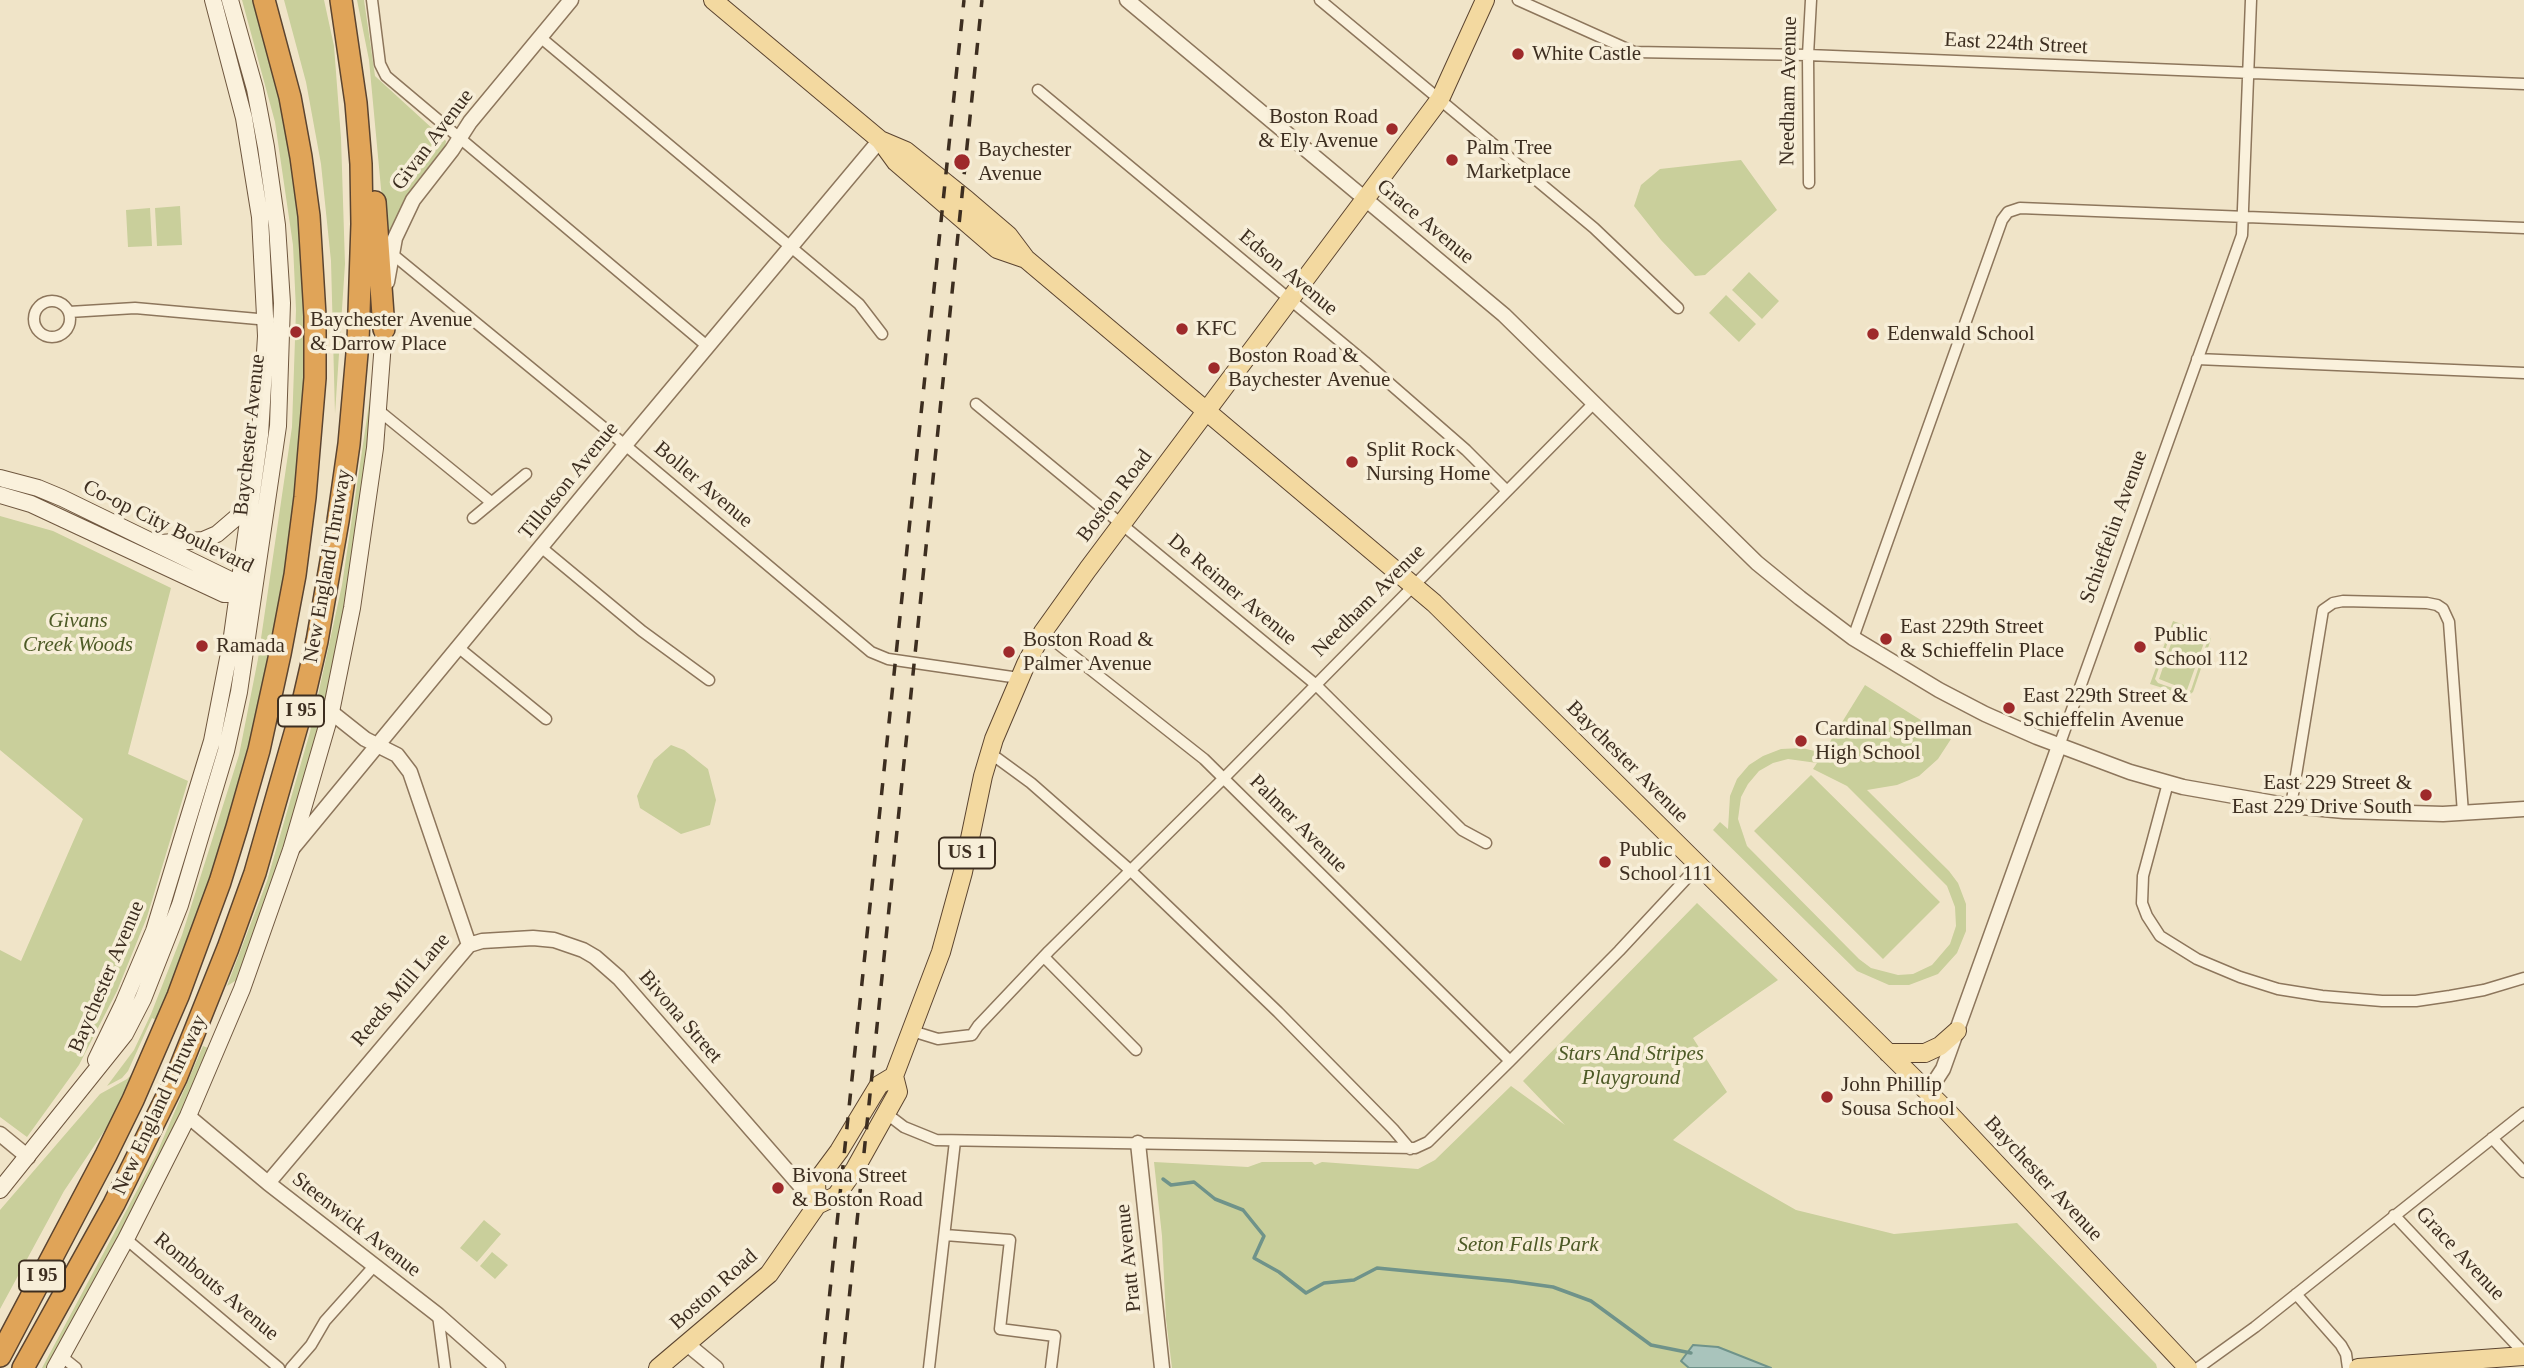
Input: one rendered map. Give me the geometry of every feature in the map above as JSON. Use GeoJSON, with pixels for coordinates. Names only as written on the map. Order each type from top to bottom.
{"type":"FeatureCollection","features":[{"type":"Feature","properties":{"kind":"highway","name":"New England Thruway"},"geometry":{"type":"LineString","coordinates":[[3,1349],[133,1100],[187,973],[223,873],[241,813],[272,692],[286,624],[300,536],[311,438],[315,358],[314,290],[309,216],[295,118],[264,0]]}},
{"type":"Feature","properties":{"kind":"highway","name":"New England Thruway"},"geometry":{"type":"LineString","coordinates":[[23,1368],[119,1196],[194,1034],[255,873],[299,719],[317,640],[338,522],[349,444],[357,355],[362,204],[356,103],[341,0]]}},
{"type":"Feature","properties":{"kind":"highway"},"geometry":{"type":"LineString","coordinates":[[348,45],[364,90],[384,329]]}},
{"type":"Feature","properties":{"kind":"main road","name":"Baychester Avenue"},"geometry":{"type":"LineString","coordinates":[[28,1157],[125,1034],[135,1016],[180,905],[231,732],[243,671],[244,590],[252,492],[264,397],[265,320],[255,177],[240,99],[213,0]]}},
{"type":"Feature","properties":{"kind":"main road","name":"Baychester Avenue"},"geometry":{"type":"LineString","coordinates":[[230,0],[255,89],[268,156],[277,225],[282,321],[278,426],[244,590]]}},
{"type":"Feature","properties":{"kind":"main road","name":"Baychester Avenue"},"geometry":{"type":"LineString","coordinates":[[713,0],[880,140],[906,151],[967,200],[1008,235],[1026,259],[1414,585],[1928,1092],[2188,1368]]}},
{"type":"Feature","properties":{"kind":"main road","name":"Boston Road"},"geometry":{"type":"LineString","coordinates":[[658,1368],[769,1274],[817,1205],[836,1196],[887,1114],[898,1092],[894,1076],[947,931],[990,753],[1019,678],[1044,632],[1440,99],[1485,0]]}},
{"type":"Feature","properties":{"kind":"main road","name":"New England Thruway"},"geometry":{"type":"LineString","coordinates":[[58,1362],[188,1115],[243,989],[292,850],[331,712],[352,608],[364,536],[384,329]]}},
{"type":"Feature","properties":{"kind":"main road","name":"Co-op City Boulevard"},"geometry":{"type":"LineString","coordinates":[[0,478],[224,594],[244,590]]}},
{"type":"Feature","properties":{"kind":"main road"},"geometry":{"type":"LineString","coordinates":[[155,543],[175,544],[203,540],[217,534],[238,516],[252,492]]}},
{"type":"Feature","properties":{"kind":"main road","name":"Co-op City Boulevard"},"geometry":{"type":"LineString","coordinates":[[0,495],[35,496],[155,543],[244,590]]}},
{"type":"Feature","properties":{"kind":"main road"},"geometry":{"type":"LineString","coordinates":[[1888,1053],[1925,1053],[1940,1046],[1957,1031]]}},
{"type":"Feature","properties":{"kind":"main road","name":"Boston Road"},"geometry":{"type":"LineString","coordinates":[[817,1205],[816,1182],[839,1151],[879,1085],[894,1076]]}},
{"type":"Feature","properties":{"kind":"main road"},"geometry":{"type":"LineString","coordinates":[[0,1190],[28,1157]]}},
{"type":"Feature","properties":{"kind":"main road"},"geometry":{"type":"LineString","coordinates":[[2358,1368],[2524,1354]]}},
{"type":"Feature","properties":{"kind":"street"},"geometry":{"type":"LineString","coordinates":[[372,0],[382,71],[707,346]]}},
{"type":"Feature","properties":{"kind":"street","name":"Givan Avenue"},"geometry":{"type":"LineString","coordinates":[[384,329],[391,253],[408,208],[470,122],[571,0]]}},
{"type":"Feature","properties":{"kind":"street","name":"Grace Avenue"},"geometry":{"type":"LineString","coordinates":[[1127,0],[1504,315],[1594,403]]}},
{"type":"Feature","properties":{"kind":"street"},"geometry":{"type":"LineString","coordinates":[[1320,0],[1594,228],[1678,308]]}},
{"type":"Feature","properties":{"kind":"street","name":"East 224th Street"},"geometry":{"type":"LineString","coordinates":[[1518,0],[1634,52],[1808,55],[2524,84]]}},
{"type":"Feature","properties":{"kind":"street","name":"Needham Avenue"},"geometry":{"type":"LineString","coordinates":[[1809,183],[1808,55],[1811,0]]}},
{"type":"Feature","properties":{"kind":"street","name":"Schieffelin Avenue"},"geometry":{"type":"LineString","coordinates":[[1928,1092],[1941,1073],[1957,1031],[2242,234],[2251,0]]}},
{"type":"Feature","properties":{"kind":"street"},"geometry":{"type":"LineString","coordinates":[[540,37],[859,304],[882,334]]}},
{"type":"Feature","properties":{"kind":"street","name":"Edson Avenue"},"geometry":{"type":"LineString","coordinates":[[1038,90],[1440,427],[1507,491]]}},
{"type":"Feature","properties":{"kind":"street","name":"Tillotson Avenue"},"geometry":{"type":"LineString","coordinates":[[292,850],[880,140]]}},
{"type":"Feature","properties":{"kind":"street"},"geometry":{"type":"LineString","coordinates":[[1853,638],[2002,220],[2007,214],[2020,208],[2524,228]]}},
{"type":"Feature","properties":{"kind":"street","name":"Boller Avenue"},"geometry":{"type":"LineString","coordinates":[[391,253],[871,652],[888,659],[916,664],[1019,678]]}},
{"type":"Feature","properties":{"kind":"street"},"geometry":{"type":"LineString","coordinates":[[69,312],[135,308],[282,321]]}},
{"type":"Feature","properties":{"kind":"street"},"geometry":{"type":"LineString","coordinates":[[2197,359],[2524,373]]}},
{"type":"Feature","properties":{"kind":"street"},"geometry":{"type":"LineString","coordinates":[[1594,403],[1757,563],[1853,638],[1916,677],[1985,714],[2059,746],[2130,772],[2168,783],[2291,806],[2381,813],[2463,813],[2524,809]]}},
{"type":"Feature","properties":{"kind":"street","name":"Needham Avenue"},"geometry":{"type":"LineString","coordinates":[[912,1031],[938,1039],[972,1035],[1044,957],[1594,403]]}},
{"type":"Feature","properties":{"kind":"street","name":"De Reimer Avenue"},"geometry":{"type":"LineString","coordinates":[[976,404],[1315,684],[1462,830],[1486,843]]}},
{"type":"Feature","properties":{"kind":"street"},"geometry":{"type":"LineString","coordinates":[[378,410],[491,502]]}},
{"type":"Feature","properties":{"kind":"street"},"geometry":{"type":"LineString","coordinates":[[472,518],[526,474]]}},
{"type":"Feature","properties":{"kind":"street"},"geometry":{"type":"LineString","coordinates":[[542,548],[642,631],[709,680]]}},
{"type":"Feature","properties":{"kind":"street"},"geometry":{"type":"LineString","coordinates":[[2291,806],[2323,610],[2333,603],[2343,601],[2427,603],[2443,609],[2449,622],[2463,813]]}},
{"type":"Feature","properties":{"kind":"street","name":"Palmer Avenue"},"geometry":{"type":"LineString","coordinates":[[1044,632],[1204,759],[1510,1061]]}},
{"type":"Feature","properties":{"kind":"street"},"geometry":{"type":"LineString","coordinates":[[459,648],[546,719]]}},
{"type":"Feature","properties":{"kind":"street","name":"Reeds Mill Lane"},"geometry":{"type":"LineString","coordinates":[[268,1183],[469,945],[415,784],[404,763],[380,744],[365,739],[331,712]]}},
{"type":"Feature","properties":{"kind":"street"},"geometry":{"type":"LineString","coordinates":[[990,753],[1031,783],[1130,870],[1278,1012],[1410,1149]]}},
{"type":"Feature","properties":{"kind":"street"},"geometry":{"type":"LineString","coordinates":[[2168,783],[2143,876],[2143,903],[2147,916],[2160,936],[2197,959],[2278,989],[2372,1001],[2416,1001],[2484,990],[2524,978]]}},
{"type":"Feature","properties":{"kind":"street"},"geometry":{"type":"LineString","coordinates":[[887,1114],[918,1134],[936,1140],[1410,1149],[1428,1142],[1619,951],[1699,865]]}},
{"type":"Feature","properties":{"kind":"street","name":"Bivona Street"},"geometry":{"type":"LineString","coordinates":[[469,945],[482,941],[547,940],[568,944],[595,957],[620,978],[817,1205]]}},
{"type":"Feature","properties":{"kind":"street"},"geometry":{"type":"LineString","coordinates":[[1044,957],[1136,1050]]}},
{"type":"Feature","properties":{"kind":"street"},"geometry":{"type":"LineString","coordinates":[[2198,1368],[2226,1349],[2524,1113]]}},
{"type":"Feature","properties":{"kind":"street","name":"Steenwick Avenue"},"geometry":{"type":"LineString","coordinates":[[188,1115],[268,1183],[438,1315],[498,1368]]}},
{"type":"Feature","properties":{"kind":"street"},"geometry":{"type":"LineString","coordinates":[[0,1134],[28,1157]]}},
{"type":"Feature","properties":{"kind":"street"},"geometry":{"type":"LineString","coordinates":[[2492,1138],[2524,1172]]}},
{"type":"Feature","properties":{"kind":"street"},"geometry":{"type":"LineString","coordinates":[[929,1368],[955,1141]]}},
{"type":"Feature","properties":{"kind":"street","name":"Pratt Avenue"},"geometry":{"type":"LineString","coordinates":[[1138,1143],[1162,1368]]}},
{"type":"Feature","properties":{"kind":"street","name":"Grace Avenue"},"geometry":{"type":"LineString","coordinates":[[2394,1215],[2524,1354]]}},
{"type":"Feature","properties":{"kind":"street"},"geometry":{"type":"LineString","coordinates":[[945,1235],[1010,1240],[1000,1329],[1055,1336],[1051,1368]]}},
{"type":"Feature","properties":{"kind":"street","name":"Rombouts Avenue"},"geometry":{"type":"LineString","coordinates":[[125,1239],[279,1368]]}},
{"type":"Feature","properties":{"kind":"street"},"geometry":{"type":"LineString","coordinates":[[290,1368],[311,1345],[325,1321],[375,1265]]}},
{"type":"Feature","properties":{"kind":"street"},"geometry":{"type":"LineString","coordinates":[[2296,1294],[2341,1345],[2346,1354],[2348,1368]]}},
{"type":"Feature","properties":{"kind":"street"},"geometry":{"type":"LineString","coordinates":[[438,1315],[445,1368]]}},
{"type":"Feature","properties":{"kind":"street"},"geometry":{"type":"LineString","coordinates":[[687,1344],[716,1368]]}},
{"type":"Feature","properties":{"kind":"street"},"geometry":{"type":"LineString","coordinates":[[58,1362],[76,1368]]}},
{"type":"Feature","properties":{"kind":"green space"},"geometry":{"type":"Polygon","coordinates":[[[242,0],[252,0],[272,66],[288,141],[304,269],[306,355],[298,461],[285,574],[247,757],[224,837],[188,944],[158,1021],[152,1018],[128,1071],[122,1078],[107,1086],[134,1050],[151,1014],[182,935],[239,755],[258,659],[292,427],[296,310],[293,245],[275,122],[242,0]]]}},
{"type":"Feature","properties":{"kind":"green space"},"geometry":{"type":"Polygon","coordinates":[[[284,0],[324,0],[334,46],[341,138],[345,264],[335,414],[331,261],[321,164],[306,82],[284,0]]]}},
{"type":"Feature","properties":{"kind":"green space"},"geometry":{"type":"Polygon","coordinates":[[[357,0],[364,0],[375,76],[446,141],[445,147],[414,185],[392,225],[386,242],[369,60],[357,0]]]}},
{"type":"Feature","properties":{"kind":"green space"},"geometry":{"type":"Polygon","coordinates":[[[1741,160],[1777,210],[1705,275],[1695,276],[1634,206],[1641,185],[1660,169],[1741,160]]]}},
{"type":"Feature","properties":{"kind":"green space"},"geometry":{"type":"Polygon","coordinates":[[[180,206],[182,245],[157,246],[155,208],[180,206]]]}},
{"type":"Feature","properties":{"kind":"green space"},"geometry":{"type":"Polygon","coordinates":[[[150,208],[152,246],[128,247],[126,210],[150,208]]]}},
{"type":"Feature","properties":{"kind":"green space"},"geometry":{"type":"Polygon","coordinates":[[[1749,272],[1779,301],[1762,319],[1732,290],[1749,272]]]}},
{"type":"Feature","properties":{"kind":"green space"},"geometry":{"type":"Polygon","coordinates":[[[1726,295],[1756,324],[1739,342],[1709,313],[1726,295]]]}},
{"type":"Feature","properties":{"kind":"green space"},"geometry":{"type":"Polygon","coordinates":[[[373,377],[370,427],[349,584],[332,679],[310,768],[286,847],[240,978],[227,986],[267,881],[310,732],[342,585],[373,377]]]}},
{"type":"Feature","properties":{"kind":"green space","name":"Givans Creek Woods"},"geometry":{"type":"Polygon","coordinates":[[[0,516],[53,531],[171,588],[128,754],[188,781],[147,917],[117,991],[79,1065],[27,1137],[0,1117],[0,950],[21,961],[83,819],[0,750],[0,516]]]}},
{"type":"Feature","properties":{"kind":"green space"},"geometry":{"type":"Polygon","coordinates":[[[2173,621],[2207,633],[2211,639],[2193,692],[2188,696],[2150,684],[2173,621]],[[2176,626],[2172,630],[2155,679],[2158,683],[2187,693],[2191,690],[2208,639],[2176,626]]]}},
{"type":"Feature","properties":{"kind":"green space"},"geometry":{"type":"Polygon","coordinates":[[[2176,629],[2205,640],[2187,690],[2159,679],[2176,629]]]}},
{"type":"Feature","properties":{"kind":"green space"},"geometry":{"type":"Polygon","coordinates":[[[1865,685],[1951,739],[1938,759],[1919,776],[1897,785],[1867,790],[1958,883],[1966,904],[1966,931],[1957,953],[1938,974],[1909,985],[1889,985],[1857,971],[1713,830],[1720,822],[1728,829],[1730,796],[1737,779],[1749,765],[1781,749],[1802,748],[1823,753],[1865,685]],[[1788,759],[1773,763],[1759,771],[1748,784],[1741,797],[1738,819],[1747,846],[1871,968],[1898,975],[1913,974],[1932,965],[1950,944],[1956,926],[1955,907],[1947,886],[1847,786],[1813,769],[1817,763],[1788,759]]]}},
{"type":"Feature","properties":{"kind":"green space"},"geometry":{"type":"Polygon","coordinates":[[[671,745],[684,750],[708,769],[716,800],[710,825],[681,834],[640,808],[637,796],[654,760],[671,745]]]}},
{"type":"Feature","properties":{"kind":"green space"},"geometry":{"type":"Polygon","coordinates":[[[1811,775],[1940,902],[1883,959],[1754,831],[1811,775]]]}},
{"type":"Feature","properties":{"kind":"green space","name":"Seton Falls Park"},"geometry":{"type":"Polygon","coordinates":[[[1697,903],[1778,980],[1693,1038],[1727,1092],[1673,1140],[1796,1210],[1894,1234],[2017,1223],[2157,1368],[1172,1368],[1154,1162],[1248,1167],[1262,1162],[1312,1162],[1315,1165],[1322,1162],[1418,1169],[1435,1160],[1511,1086],[1565,1125],[1523,1081],[1697,903]]]}},
{"type":"Feature","properties":{"kind":"green space"},"geometry":{"type":"Polygon","coordinates":[[[203,1046],[208,1048],[167,1147],[47,1368],[42,1368],[156,1155],[203,1046]]]}},
{"type":"Feature","properties":{"kind":"green space"},"geometry":{"type":"Polygon","coordinates":[[[139,1067],[123,1103],[64,1191],[0,1309],[0,1210],[100,1094],[127,1079],[139,1067]]]}},
{"type":"Feature","properties":{"kind":"green space"},"geometry":{"type":"Polygon","coordinates":[[[484,1220],[501,1234],[477,1262],[460,1248],[484,1220]]]}},
{"type":"Feature","properties":{"kind":"green space"},"geometry":{"type":"Polygon","coordinates":[[[492,1252],[508,1265],[495,1279],[480,1266],[492,1252]]]}},
{"type":"Feature","properties":{"kind":"water"},"geometry":{"type":"Polygon","coordinates":[[[1693,1345],[1718,1347],[1771,1368],[1689,1368],[1681,1361],[1693,1345]]]}},
{"type":"Feature","properties":{"kind":"waterway"},"geometry":{"type":"LineString","coordinates":[[1163,1179],[1171,1185],[1194,1182],[1215,1199],[1243,1210],[1264,1236],[1254,1258],[1279,1272],[1306,1293],[1324,1283],[1354,1280],[1377,1268],[1553,1287],[1591,1301],[1651,1345],[1691,1353]]}},
{"type":"Feature","properties":{"kind":"railway"},"geometry":{"type":"LineString","coordinates":[[822,1368],[964,0]]}},
{"type":"Feature","properties":{"kind":"railway"},"geometry":{"type":"LineString","coordinates":[[842,1368],[982,0]]}},
{"type":"Feature","properties":{"kind":"place","name":"White Castle"},"geometry":{"type":"Point","coordinates":[1518,54]}},
{"type":"Feature","properties":{"kind":"place","name":"Boston Road & Ely Avenue"},"geometry":{"type":"Point","coordinates":[1392,129]}},
{"type":"Feature","properties":{"kind":"place","name":"Palm Tree Marketplace"},"geometry":{"type":"Point","coordinates":[1452,160]}},
{"type":"Feature","properties":{"kind":"place","name":"Baychester Avenue"},"geometry":{"type":"Point","coordinates":[962,162]}},
{"type":"Feature","properties":{"kind":"place","name":"KFC"},"geometry":{"type":"Point","coordinates":[1182,329]}},
{"type":"Feature","properties":{"kind":"place","name":"Baychester Avenue & Darrow Place"},"geometry":{"type":"Point","coordinates":[296,332]}},
{"type":"Feature","properties":{"kind":"place","name":"Edenwald School"},"geometry":{"type":"Point","coordinates":[1873,334]}},
{"type":"Feature","properties":{"kind":"place","name":"Boston Road & Baychester Avenue"},"geometry":{"type":"Point","coordinates":[1214,368]}},
{"type":"Feature","properties":{"kind":"place","name":"Split Rock Nursing Home"},"geometry":{"type":"Point","coordinates":[1352,462]}},
{"type":"Feature","properties":{"kind":"place","name":"East 229th Street & Schieffelin Place"},"geometry":{"type":"Point","coordinates":[1886,639]}},
{"type":"Feature","properties":{"kind":"place","name":"Ramada"},"geometry":{"type":"Point","coordinates":[202,646]}},
{"type":"Feature","properties":{"kind":"place","name":"Public School 112"},"geometry":{"type":"Point","coordinates":[2140,647]}},
{"type":"Feature","properties":{"kind":"place","name":"Boston Road & Palmer Avenue"},"geometry":{"type":"Point","coordinates":[1009,652]}},
{"type":"Feature","properties":{"kind":"place","name":"East 229th Street & Schieffelin Avenue"},"geometry":{"type":"Point","coordinates":[2009,708]}},
{"type":"Feature","properties":{"kind":"place","name":"Cardinal Spellman High School"},"geometry":{"type":"Point","coordinates":[1801,741]}},
{"type":"Feature","properties":{"kind":"place","name":"East 229 Street & East 229 Drive South"},"geometry":{"type":"Point","coordinates":[2426,795]}},
{"type":"Feature","properties":{"kind":"place","name":"Public School 111"},"geometry":{"type":"Point","coordinates":[1605,862]}},
{"type":"Feature","properties":{"kind":"place","name":"John Phillip Sousa School"},"geometry":{"type":"Point","coordinates":[1827,1097]}},
{"type":"Feature","properties":{"kind":"place","name":"Bivona Street & Boston Road"},"geometry":{"type":"Point","coordinates":[778,1188]}},
{"type":"Feature","properties":{"kind":"park label","name":"Stars And Stripes Playground"},"geometry":{"type":"Point","coordinates":[1631,1066]}}]}
